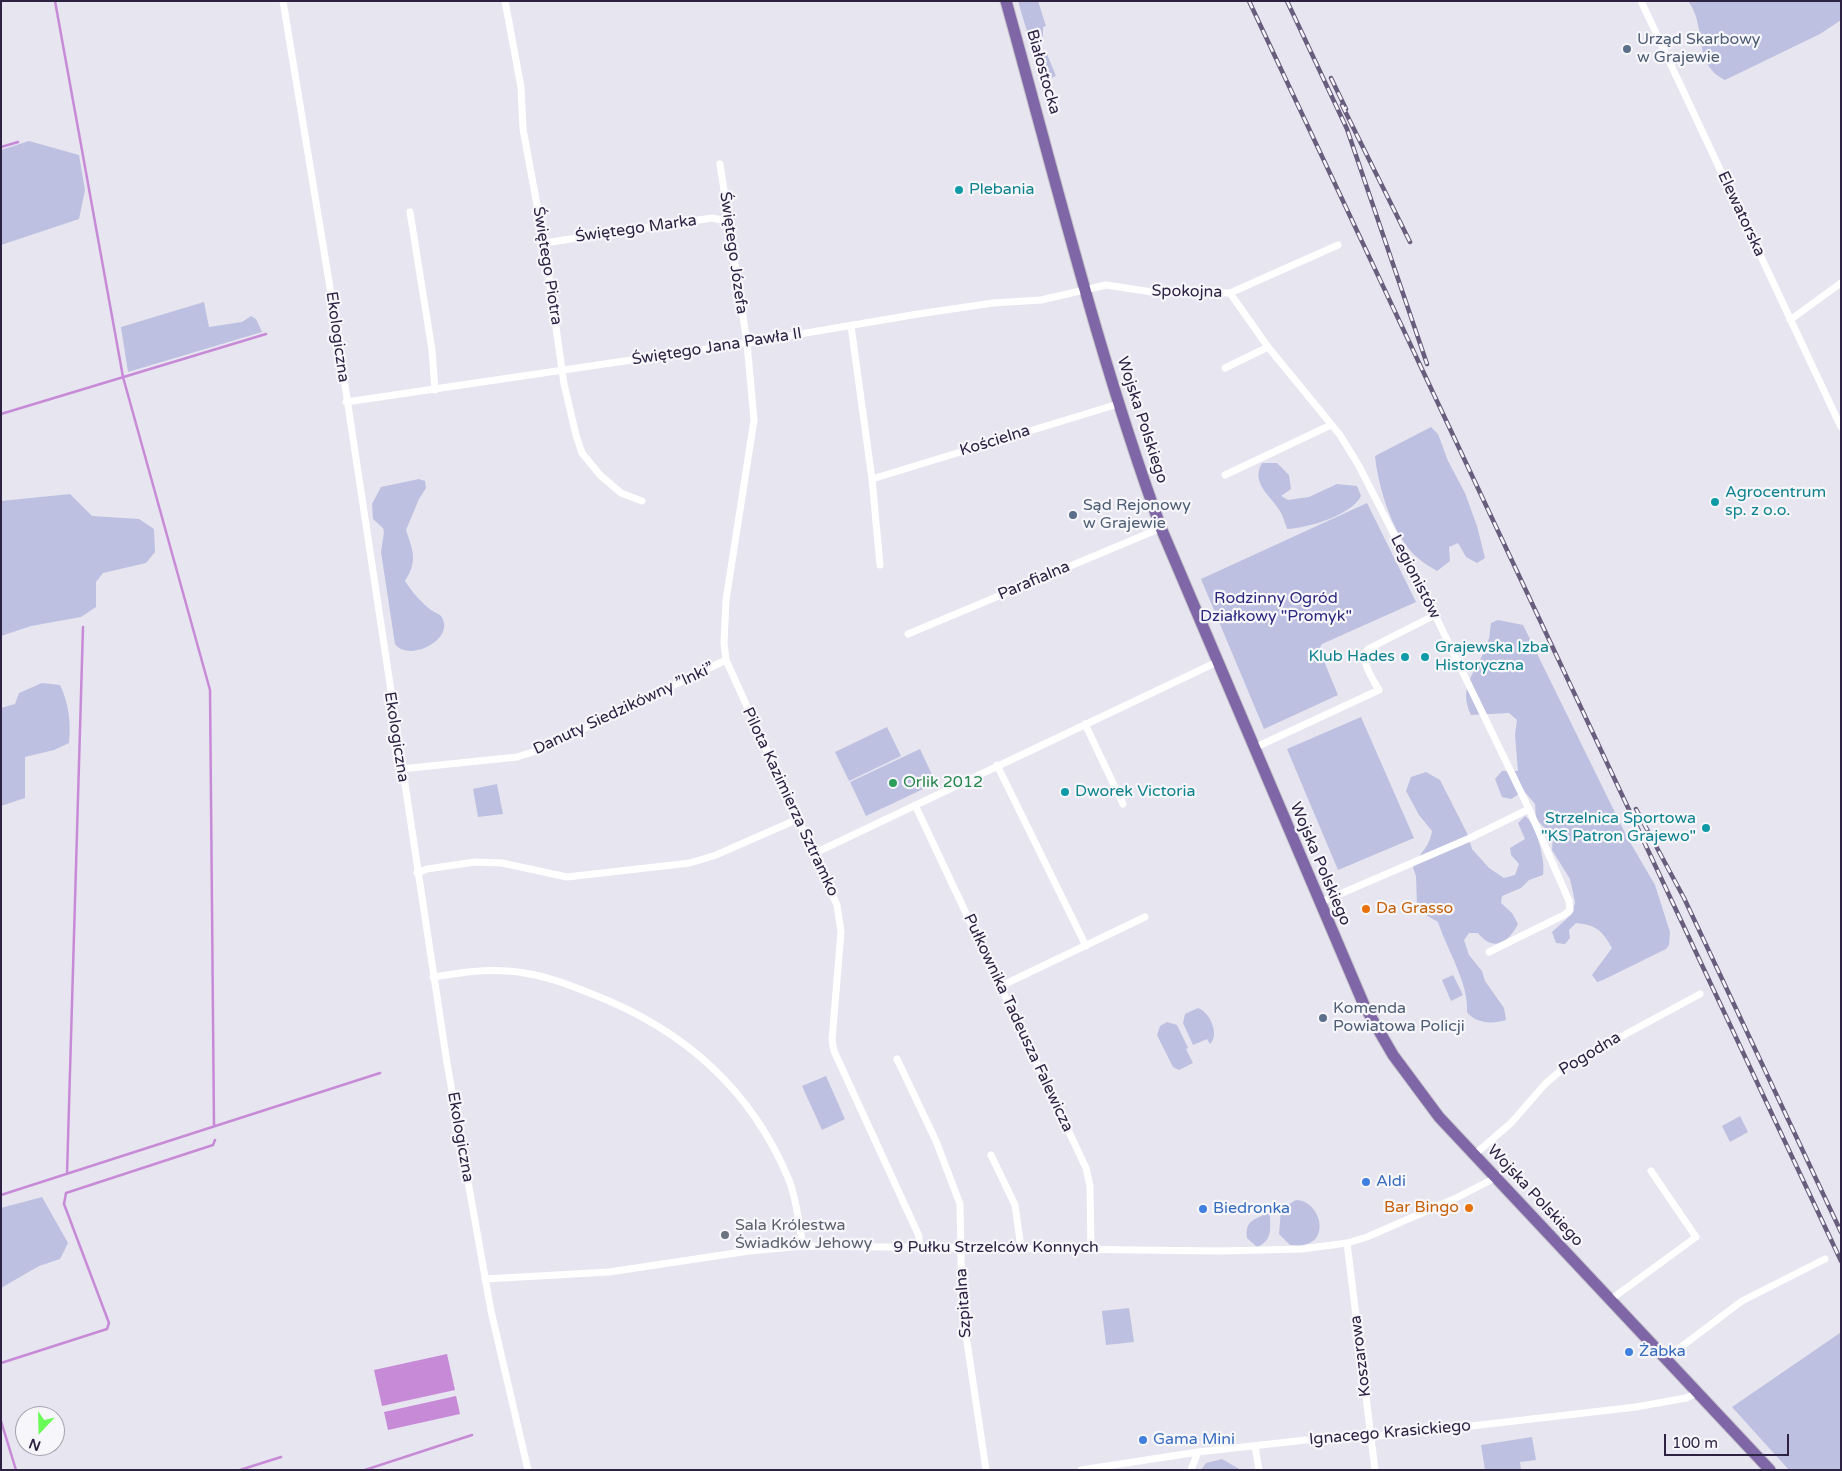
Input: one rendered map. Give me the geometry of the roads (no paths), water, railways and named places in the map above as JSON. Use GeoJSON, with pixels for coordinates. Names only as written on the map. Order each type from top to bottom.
{"type":"FeatureCollection","features":[{"type":"Feature","properties":{"kind":"main road","name":"Białostocka"},"geometry":{"type":"LineString","coordinates":[[1006,1],[1048,151]]}},
{"type":"Feature","properties":{"kind":"main road","name":"Wojska Polskiego"},"geometry":{"type":"LineString","coordinates":[[1048,151],[1118,404],[1161,528],[1364,1005],[1393,1055],[1423,1098],[1474,1155],[1770,1470]]}},
{"type":"Feature","properties":{"kind":"street","name":"Ekologiczna"},"geometry":{"type":"LineString","coordinates":[[283,1],[433,977],[485,1279],[528,1470]]}},
{"type":"Feature","properties":{"kind":"street","name":"Świętego Piotra"},"geometry":{"type":"LineString","coordinates":[[505,1],[521,87],[523,129],[574,426],[582,453],[600,475],[613,487],[632,498],[642,501]]}},
{"type":"Feature","properties":{"kind":"street","name":"Elewatorska"},"geometry":{"type":"LineString","coordinates":[[1640,1],[1841,427]]}},
{"type":"Feature","properties":{"kind":"street","name":"Świętego Józefa"},"geometry":{"type":"LineString","coordinates":[[720,164],[727,221],[747,343]]}},
{"type":"Feature","properties":{"kind":"street"},"geometry":{"type":"LineString","coordinates":[[410,212],[432,350],[436,390]]}},
{"type":"Feature","properties":{"kind":"street","name":"Świętego Marka"},"geometry":{"type":"LineString","coordinates":[[544,243],[713,218],[727,221]]}},
{"type":"Feature","properties":{"kind":"street","name":"Spokojna"},"geometry":{"type":"LineString","coordinates":[[1086,288],[1116,285],[1152,292],[1230,293],[1338,245]]}},
{"type":"Feature","properties":{"kind":"street"},"geometry":{"type":"LineString","coordinates":[[1790,320],[1841,283]]}},
{"type":"Feature","properties":{"kind":"street","name":"Świętego Jana Pawła II"},"geometry":{"type":"LineString","coordinates":[[346,402],[747,343],[993,303],[1041,300],[1086,288]]}},
{"type":"Feature","properties":{"kind":"street","name":"Legionistów"},"geometry":{"type":"LineString","coordinates":[[1230,293],[1268,347],[1331,425],[1359,466],[1529,809],[1569,901],[1570,910],[1564,915],[1489,952]]}},
{"type":"Feature","properties":{"kind":"street"},"geometry":{"type":"LineString","coordinates":[[851,326],[872,479],[880,565]]}},
{"type":"Feature","properties":{"kind":"street","name":"Pilota Kazimierza Sztramko"},"geometry":{"type":"LineString","coordinates":[[747,343],[754,420],[726,600],[724,643],[726,660],[833,894],[841,922],[832,1040],[834,1050],[919,1236],[919,1248]]}},
{"type":"Feature","properties":{"kind":"street"},"geometry":{"type":"LineString","coordinates":[[1225,368],[1268,347]]}},
{"type":"Feature","properties":{"kind":"street","name":"Kościelna"},"geometry":{"type":"LineString","coordinates":[[872,479],[1118,404]]}},
{"type":"Feature","properties":{"kind":"street"},"geometry":{"type":"LineString","coordinates":[[1225,475],[1331,425]]}},
{"type":"Feature","properties":{"kind":"street","name":"Parafialna"},"geometry":{"type":"LineString","coordinates":[[908,634],[1161,528]]}},
{"type":"Feature","properties":{"kind":"street"},"geometry":{"type":"LineString","coordinates":[[1254,748],[1379,690],[1364,658],[1368,649],[1372,645],[1435,616]]}},
{"type":"Feature","properties":{"kind":"street","name":"Danuty Siedzikówny ”Inki”"},"geometry":{"type":"LineString","coordinates":[[401,769],[517,757],[539,750],[726,660]]}},
{"type":"Feature","properties":{"kind":"street"},"geometry":{"type":"LineString","coordinates":[[814,853],[1217,662]]}},
{"type":"Feature","properties":{"kind":"street"},"geometry":{"type":"LineString","coordinates":[[1085,724],[1123,804]]}},
{"type":"Feature","properties":{"kind":"street"},"geometry":{"type":"LineString","coordinates":[[997,765],[1086,946]]}},
{"type":"Feature","properties":{"kind":"street","name":"Pułkownika Tadeusza Falewicza"},"geometry":{"type":"LineString","coordinates":[[915,805],[1086,1168],[1090,1186],[1091,1249]]}},
{"type":"Feature","properties":{"kind":"street"},"geometry":{"type":"LineString","coordinates":[[1319,903],[1470,838],[1529,809]]}},
{"type":"Feature","properties":{"kind":"street"},"geometry":{"type":"LineString","coordinates":[[417,874],[427,869],[475,862],[502,864],[567,877],[690,863],[716,856],[798,819]]}},
{"type":"Feature","properties":{"kind":"street"},"geometry":{"type":"LineString","coordinates":[[1001,986],[1145,916]]}},
{"type":"Feature","properties":{"kind":"street"},"geometry":{"type":"LineString","coordinates":[[433,977],[476,970],[494,970],[544,977],[627,1008],[682,1042],[711,1066],[740,1095],[755,1118],[789,1180],[803,1246]]}},
{"type":"Feature","properties":{"kind":"street","name":"Pogodna"},"geometry":{"type":"LineString","coordinates":[[1474,1155],[1511,1123],[1546,1083],[1565,1067],[1700,994]]}},
{"type":"Feature","properties":{"kind":"street","name":"Szpitalna"},"geometry":{"type":"LineString","coordinates":[[897,1059],[936,1140],[958,1199],[961,1217],[962,1308],[986,1470]]}},
{"type":"Feature","properties":{"kind":"street"},"geometry":{"type":"LineString","coordinates":[[991,1155],[1016,1205],[1021,1248]]}},
{"type":"Feature","properties":{"kind":"street"},"geometry":{"type":"LineString","coordinates":[[1610,1300],[1696,1237],[1652,1170]]}},
{"type":"Feature","properties":{"kind":"street","name":"9 Pułku Strzelców Konnych"},"geometry":{"type":"LineString","coordinates":[[485,1279],[609,1272],[759,1249],[803,1246],[1275,1251],[1347,1243],[1367,1237],[1454,1199],[1496,1178]]}},
{"type":"Feature","properties":{"kind":"street","name":"Koszarowa"},"geometry":{"type":"LineString","coordinates":[[1347,1243],[1375,1470]]}},
{"type":"Feature","properties":{"kind":"street"},"geometry":{"type":"LineString","coordinates":[[1665,1359],[1742,1301],[1825,1259]]}},
{"type":"Feature","properties":{"kind":"street","name":"Ignacego Krasickiego"},"geometry":{"type":"LineString","coordinates":[[1081,1470],[1198,1452],[1370,1437],[1636,1407],[1686,1398],[1697,1393]]}},
{"type":"Feature","properties":{"kind":"street"},"geometry":{"type":"LineString","coordinates":[[1255,1446],[1259,1470]]}},
{"type":"Feature","properties":{"kind":"street"},"geometry":{"type":"LineString","coordinates":[[1191,1470],[1198,1452]]}},
{"type":"Feature","properties":{"kind":"waterway"},"geometry":{"type":"LineString","coordinates":[[55,1],[123,377],[210,690],[214,1126]]}},
{"type":"Feature","properties":{"kind":"waterway"},"geometry":{"type":"LineString","coordinates":[[1,147],[18,142]]}},
{"type":"Feature","properties":{"kind":"waterway"},"geometry":{"type":"LineString","coordinates":[[1,414],[266,334]]}},
{"type":"Feature","properties":{"kind":"waterway"},"geometry":{"type":"LineString","coordinates":[[67,1174],[83,627]]}},
{"type":"Feature","properties":{"kind":"waterway"},"geometry":{"type":"LineString","coordinates":[[1,1195],[380,1073]]}},
{"type":"Feature","properties":{"kind":"waterway"},"geometry":{"type":"LineString","coordinates":[[1,1363],[107,1329],[109,1323],[64,1204],[66,1193],[213,1145],[215,1140]]}},
{"type":"Feature","properties":{"kind":"waterway"},"geometry":{"type":"LineString","coordinates":[[1,1421],[16,1470]]}},
{"type":"Feature","properties":{"kind":"waterway"},"geometry":{"type":"LineString","coordinates":[[365,1470],[472,1435]]}},
{"type":"Feature","properties":{"kind":"waterway"},"geometry":{"type":"LineString","coordinates":[[240,1470],[281,1457]]}},
{"type":"Feature","properties":{"kind":"railway"},"geometry":{"type":"LineString","coordinates":[[1249,1],[1841,1261]]}},
{"type":"Feature","properties":{"kind":"railway"},"geometry":{"type":"LineString","coordinates":[[1287,1],[1347,129],[1427,364]]}},
{"type":"Feature","properties":{"kind":"railway"},"geometry":{"type":"LineString","coordinates":[[1331,78],[1346,109]]}},
{"type":"Feature","properties":{"kind":"railway"},"geometry":{"type":"LineString","coordinates":[[1342,105],[1410,242]]}},
{"type":"Feature","properties":{"kind":"railway"},"geometry":{"type":"LineString","coordinates":[[1636,809],[1684,898],[1841,1232]]}},
{"type":"Feature","properties":{"kind":"place","name":"Urząd Skarbowy w Grajewie"},"geometry":{"type":"Point","coordinates":[1627,49]}},
{"type":"Feature","properties":{"kind":"place","name":"Plebania"},"geometry":{"type":"Point","coordinates":[959,190]}},
{"type":"Feature","properties":{"kind":"place","name":"Agrocentrum sp. z o.o."},"geometry":{"type":"Point","coordinates":[1715,502]}},
{"type":"Feature","properties":{"kind":"place","name":"Sąd Rejonowy w Grajewie"},"geometry":{"type":"Point","coordinates":[1073,515]}},
{"type":"Feature","properties":{"kind":"place","name":"Klub Hades"},"geometry":{"type":"Point","coordinates":[1405,657]}},
{"type":"Feature","properties":{"kind":"place","name":"Grajewska Izba Historyczna"},"geometry":{"type":"Point","coordinates":[1425,657]}},
{"type":"Feature","properties":{"kind":"place","name":"Orlik 2012"},"geometry":{"type":"Point","coordinates":[893,783]}},
{"type":"Feature","properties":{"kind":"place","name":"Dworek Victoria"},"geometry":{"type":"Point","coordinates":[1065,792]}},
{"type":"Feature","properties":{"kind":"place","name":"Strzelnica Sportowa \"KS Patron Grajewo\""},"geometry":{"type":"Point","coordinates":[1706,828]}},
{"type":"Feature","properties":{"kind":"place","name":"Da Grasso"},"geometry":{"type":"Point","coordinates":[1366,909]}},
{"type":"Feature","properties":{"kind":"place","name":"Komenda Powiatowa Policji"},"geometry":{"type":"Point","coordinates":[1323,1018]}},
{"type":"Feature","properties":{"kind":"place","name":"Aldi"},"geometry":{"type":"Point","coordinates":[1366,1182]}},
{"type":"Feature","properties":{"kind":"place","name":"Bar Bingo"},"geometry":{"type":"Point","coordinates":[1469,1208]}},
{"type":"Feature","properties":{"kind":"place","name":"Biedronka"},"geometry":{"type":"Point","coordinates":[1203,1209]}},
{"type":"Feature","properties":{"kind":"place","name":"Sala Królestwa Świadków Jehowy"},"geometry":{"type":"Point","coordinates":[725,1235]}},
{"type":"Feature","properties":{"kind":"place","name":"Żabka"},"geometry":{"type":"Point","coordinates":[1629,1352]}},
{"type":"Feature","properties":{"kind":"place","name":"Gama Mini"},"geometry":{"type":"Point","coordinates":[1143,1440]}},
{"type":"Feature","properties":{"kind":"park label","name":"Rodzinny Ogród Działkowy \"Promyk\""},"geometry":{"type":"Point","coordinates":[1276,608]}}]}
